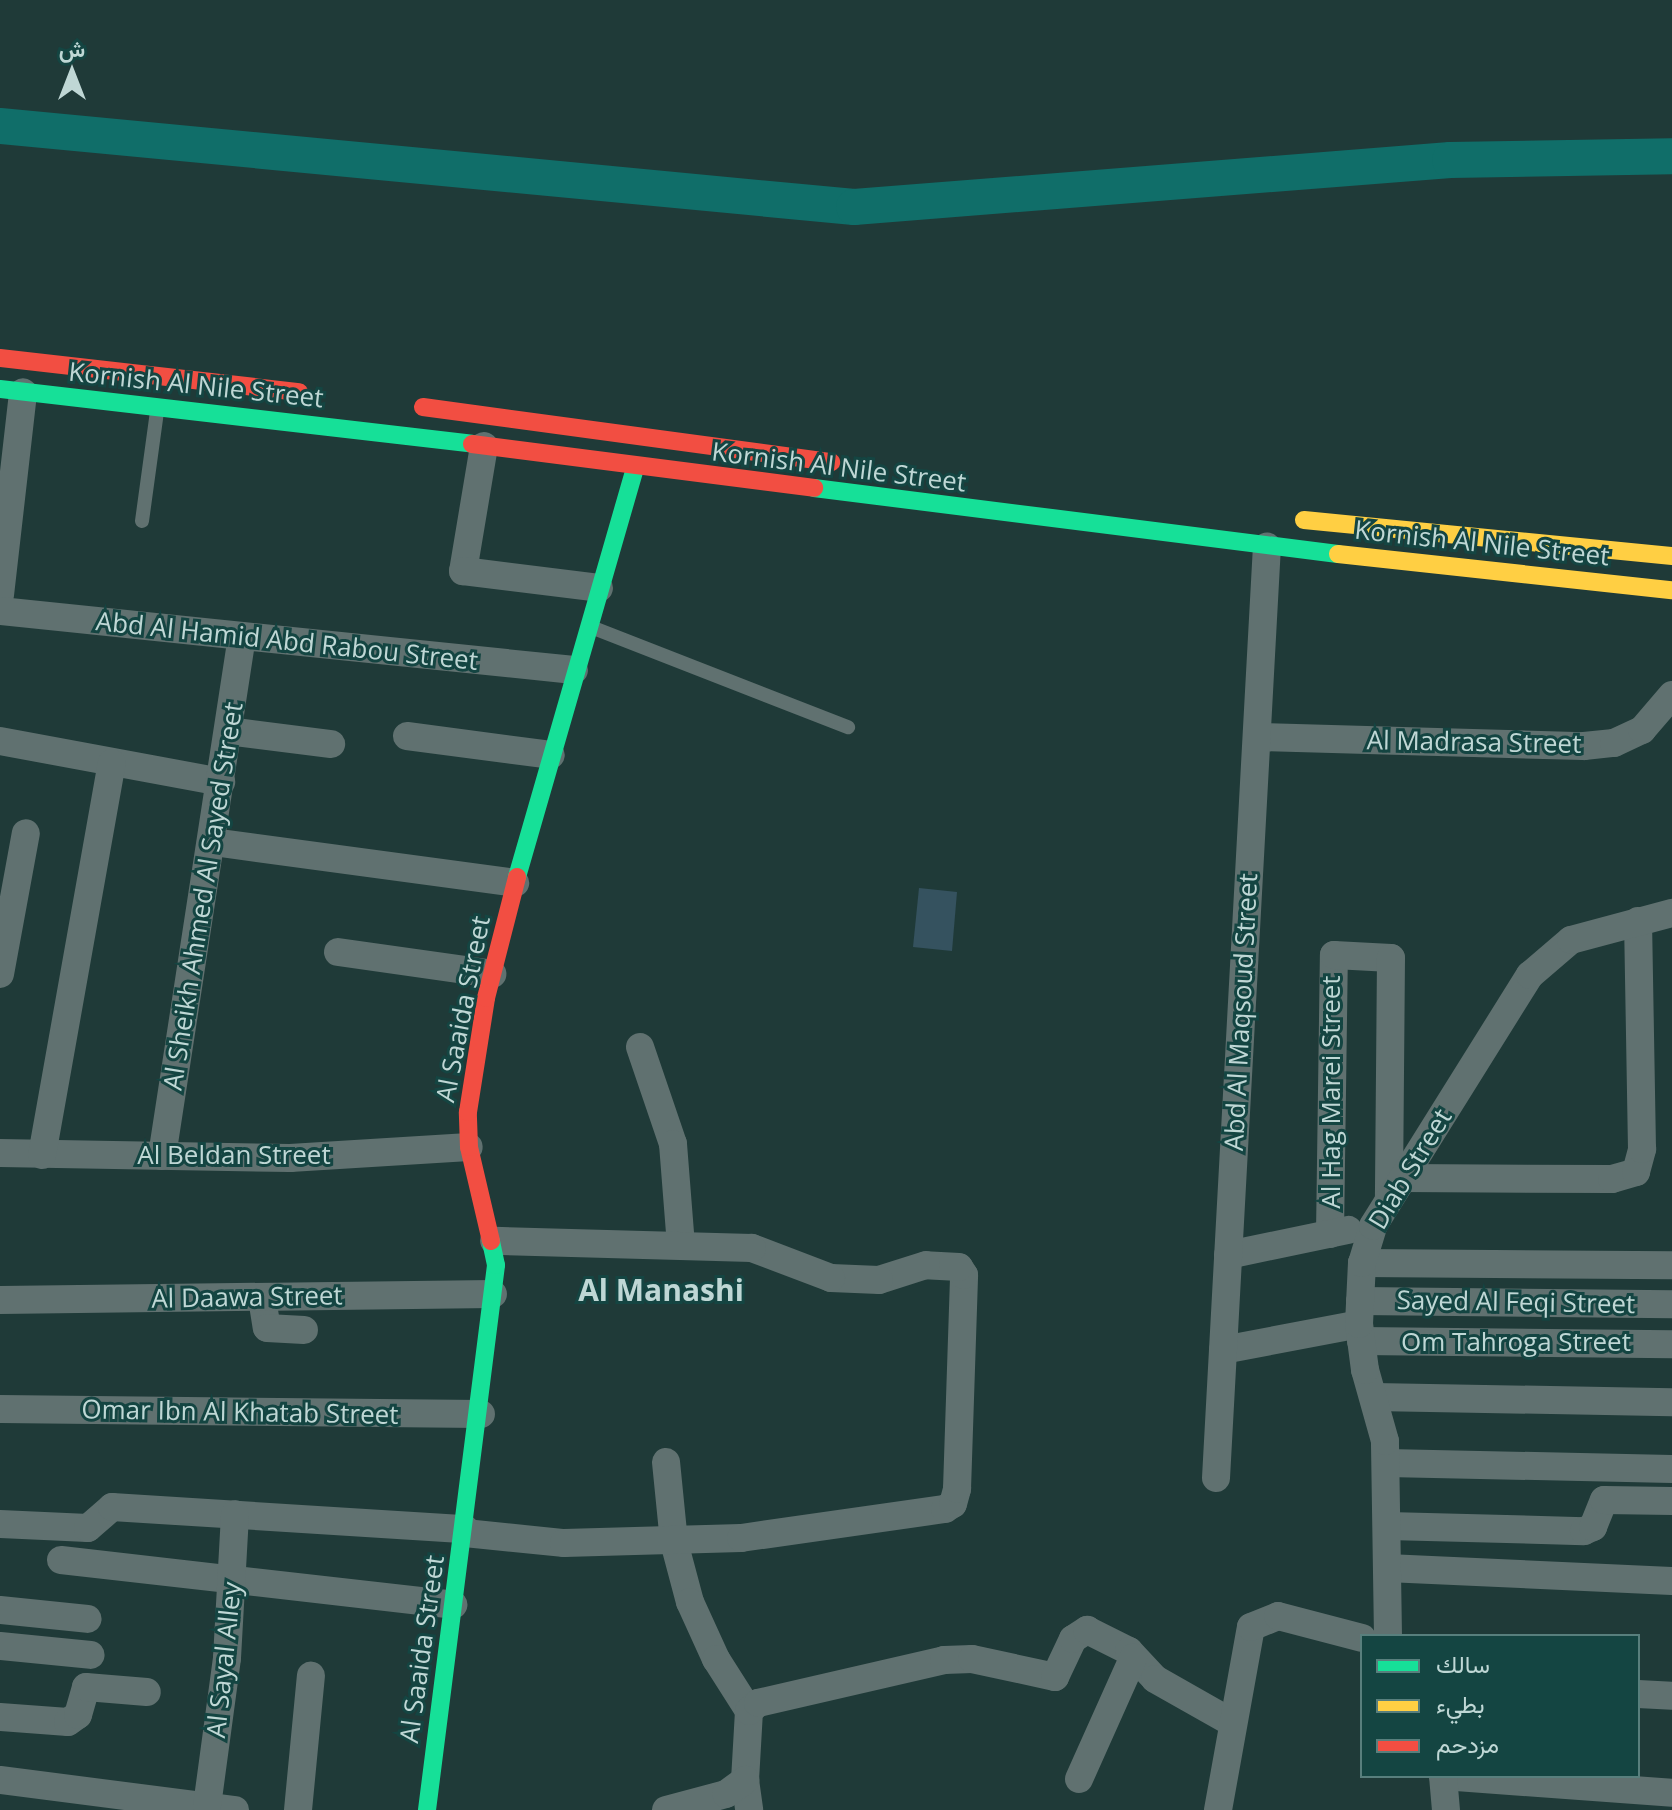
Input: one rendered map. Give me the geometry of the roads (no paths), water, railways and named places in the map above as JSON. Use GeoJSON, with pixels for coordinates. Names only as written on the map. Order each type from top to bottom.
{"type":"FeatureCollection","features":[{"type":"Feature","properties":{"kind":"main road","name":"Kornish Al Nile Street"},"geometry":{"type":"LineString","coordinates":[[0,358],[313,394]]}},
{"type":"Feature","properties":{"kind":"main road","name":"Kornish Al Nile Street"},"geometry":{"type":"LineString","coordinates":[[12,390],[484,446],[1267,546],[1672,590]]}},
{"type":"Feature","properties":{"kind":"main road","name":"Kornish Al Nile Street"},"geometry":{"type":"LineString","coordinates":[[407,405],[845,463]]}},
{"type":"Feature","properties":{"kind":"main road"},"geometry":{"type":"LineString","coordinates":[[719,478],[723,447]]}},
{"type":"Feature","properties":{"kind":"main road","name":"Al Saaida Street"},"geometry":{"type":"LineString","coordinates":[[427,1810],[481,1414],[493,1294],[494,1241],[469,1147],[468,1112],[492,974],[515,883],[635,467]]}},
{"type":"Feature","properties":{"kind":"main road","name":"Kornish Al Nile Street"},"geometry":{"type":"LineString","coordinates":[[1286,518],[1672,556]]}},
{"type":"Feature","properties":{"kind":"street"},"geometry":{"type":"LineString","coordinates":[[0,595],[12,390]]}},
{"type":"Feature","properties":{"kind":"street"},"geometry":{"type":"LineString","coordinates":[[484,446],[463,571],[599,588]]}},
{"type":"Feature","properties":{"kind":"street","name":"Abd Al Maqsoud Street"},"geometry":{"type":"LineString","coordinates":[[1216,1478],[1267,546]]}},
{"type":"Feature","properties":{"kind":"street","name":"Abd Al Hamid Abd Rabou Street"},"geometry":{"type":"LineString","coordinates":[[0,611],[574,670]]}},
{"type":"Feature","properties":{"kind":"street","name":"Al Sheikh Ahmed Al Sayed Street"},"geometry":{"type":"LineString","coordinates":[[162,1156],[213,842],[242,636]]}},
{"type":"Feature","properties":{"kind":"street","name":"Al Madrasa Street"},"geometry":{"type":"LineString","coordinates":[[1257,737],[1584,746],[1614,743],[1642,730],[1672,695]]}},
{"type":"Feature","properties":{"kind":"street"},"geometry":{"type":"LineString","coordinates":[[228,731],[331,744]]}},
{"type":"Feature","properties":{"kind":"street"},"geometry":{"type":"LineString","coordinates":[[407,736],[551,755]]}},
{"type":"Feature","properties":{"kind":"street"},"geometry":{"type":"LineString","coordinates":[[0,741],[221,782]]}},
{"type":"Feature","properties":{"kind":"street"},"geometry":{"type":"LineString","coordinates":[[42,1155],[112,763]]}},
{"type":"Feature","properties":{"kind":"street"},"geometry":{"type":"LineString","coordinates":[[0,974],[26,833]]}},
{"type":"Feature","properties":{"kind":"street"},"geometry":{"type":"LineString","coordinates":[[213,842],[515,883]]}},
{"type":"Feature","properties":{"kind":"street","name":"Diab Street"},"geometry":{"type":"LineString","coordinates":[[1388,1634],[1387,1463],[1360,1322],[1362,1263],[1373,1226],[1530,975],[1571,940],[1672,913]]}},
{"type":"Feature","properties":{"kind":"street"},"geometry":{"type":"LineString","coordinates":[[1396,1189],[1612,1179],[1636,1172],[1642,1149],[1638,921]]}},
{"type":"Feature","properties":{"kind":"street"},"geometry":{"type":"LineString","coordinates":[[338,952],[492,974]]}},
{"type":"Feature","properties":{"kind":"street","name":"Al Hag Marei Street"},"geometry":{"type":"LineString","coordinates":[[1330,1234],[1333,957],[1387,956],[1392,960],[1396,1189]]}},
{"type":"Feature","properties":{"kind":"street"},"geometry":{"type":"LineString","coordinates":[[640,1047],[673,1144],[681,1245]]}},
{"type":"Feature","properties":{"kind":"street","name":"Al Beldan Street"},"geometry":{"type":"LineString","coordinates":[[0,1153],[290,1158],[469,1147]]}},
{"type":"Feature","properties":{"kind":"street"},"geometry":{"type":"LineString","coordinates":[[1228,1255],[1373,1226]]}},
{"type":"Feature","properties":{"kind":"street"},"geometry":{"type":"LineString","coordinates":[[0,1524],[88,1528],[112,1507],[465,1531],[564,1543],[674,1542],[741,1538],[953,1504],[962,1269],[926,1265],[879,1280],[831,1278],[760,1250],[494,1241]]}},
{"type":"Feature","properties":{"kind":"street"},"geometry":{"type":"LineString","coordinates":[[1362,1263],[1672,1265]]}},
{"type":"Feature","properties":{"kind":"street","name":"Al Daawa Street"},"geometry":{"type":"LineString","coordinates":[[0,1300],[493,1294]]}},
{"type":"Feature","properties":{"kind":"street"},"geometry":{"type":"LineString","coordinates":[[262,1298],[267,1328],[304,1330]]}},
{"type":"Feature","properties":{"kind":"street","name":"Sayed Al Feqi Street"},"geometry":{"type":"LineString","coordinates":[[1360,1322],[1672,1304]]}},
{"type":"Feature","properties":{"kind":"street"},"geometry":{"type":"LineString","coordinates":[[1223,1350],[1360,1322]]}},
{"type":"Feature","properties":{"kind":"street","name":"Om Tahroga Street"},"geometry":{"type":"LineString","coordinates":[[1360,1322],[1672,1344]]}},
{"type":"Feature","properties":{"kind":"street"},"geometry":{"type":"LineString","coordinates":[[1374,1397],[1672,1402]]}},
{"type":"Feature","properties":{"kind":"street","name":"Omar Ibn Al Khatab Street"},"geometry":{"type":"LineString","coordinates":[[0,1409],[481,1414]]}},
{"type":"Feature","properties":{"kind":"street"},"geometry":{"type":"LineString","coordinates":[[666,1462],[674,1542],[690,1602],[716,1659],[749,1711],[745,1780],[749,1810]]}},
{"type":"Feature","properties":{"kind":"street"},"geometry":{"type":"LineString","coordinates":[[1387,1463],[1672,1469]]}},
{"type":"Feature","properties":{"kind":"street"},"geometry":{"type":"LineString","coordinates":[[1388,1526],[1584,1531],[1593,1527],[1604,1500],[1672,1501]]}},
{"type":"Feature","properties":{"kind":"street","name":"Al Sayal Alley"},"geometry":{"type":"LineString","coordinates":[[221,1808],[235,1514]]}},
{"type":"Feature","properties":{"kind":"street"},"geometry":{"type":"LineString","coordinates":[[61,1560],[453,1605]]}},
{"type":"Feature","properties":{"kind":"street"},"geometry":{"type":"LineString","coordinates":[[1387,1568],[1672,1581]]}},
{"type":"Feature","properties":{"kind":"street"},"geometry":{"type":"LineString","coordinates":[[0,1610],[88,1619]]}},
{"type":"Feature","properties":{"kind":"street"},"geometry":{"type":"LineString","coordinates":[[1218,1810],[1246,1636],[1259,1620],[1278,1616],[1360,1637]]}},
{"type":"Feature","properties":{"kind":"street"},"geometry":{"type":"LineString","coordinates":[[749,1711],[758,1703],[944,1660],[972,1659],[1055,1677],[1083,1631],[1129,1651],[1155,1679],[1231,1722]]}},
{"type":"Feature","properties":{"kind":"street"},"geometry":{"type":"LineString","coordinates":[[0,1646],[91,1655]]}},
{"type":"Feature","properties":{"kind":"street"},"geometry":{"type":"LineString","coordinates":[[1079,1779],[1133,1658]]}},
{"type":"Feature","properties":{"kind":"street"},"geometry":{"type":"LineString","coordinates":[[298,1810],[311,1676]]}},
{"type":"Feature","properties":{"kind":"street"},"geometry":{"type":"LineString","coordinates":[[0,1717],[68,1722],[78,1715],[86,1687],[147,1692]]}},
{"type":"Feature","properties":{"kind":"street"},"geometry":{"type":"LineString","coordinates":[[1640,1694],[1672,1696]]}},
{"type":"Feature","properties":{"kind":"street"},"geometry":{"type":"LineString","coordinates":[[1443,1778],[1446,1810]]}},
{"type":"Feature","properties":{"kind":"street"},"geometry":{"type":"LineString","coordinates":[[1470,1778],[1672,1793]]}},
{"type":"Feature","properties":{"kind":"street"},"geometry":{"type":"LineString","coordinates":[[0,1780],[221,1808]]}},
{"type":"Feature","properties":{"kind":"street"},"geometry":{"type":"LineString","coordinates":[[666,1810],[726,1794],[745,1780]]}},
{"type":"Feature","properties":{"kind":"lane"},"geometry":{"type":"LineString","coordinates":[[142,521],[157,407]]}},
{"type":"Feature","properties":{"kind":"lane"},"geometry":{"type":"LineString","coordinates":[[588,625],[848,727]]}},
{"type":"Feature","properties":{"kind":"waterway"},"geometry":{"type":"LineString","coordinates":[[0,126],[854,207],[1450,160],[1672,156]]}},
{"type":"Feature","properties":{"kind":"district","name":"Al Manashi"},"geometry":{"type":"Point","coordinates":[661,1290]}}]}
